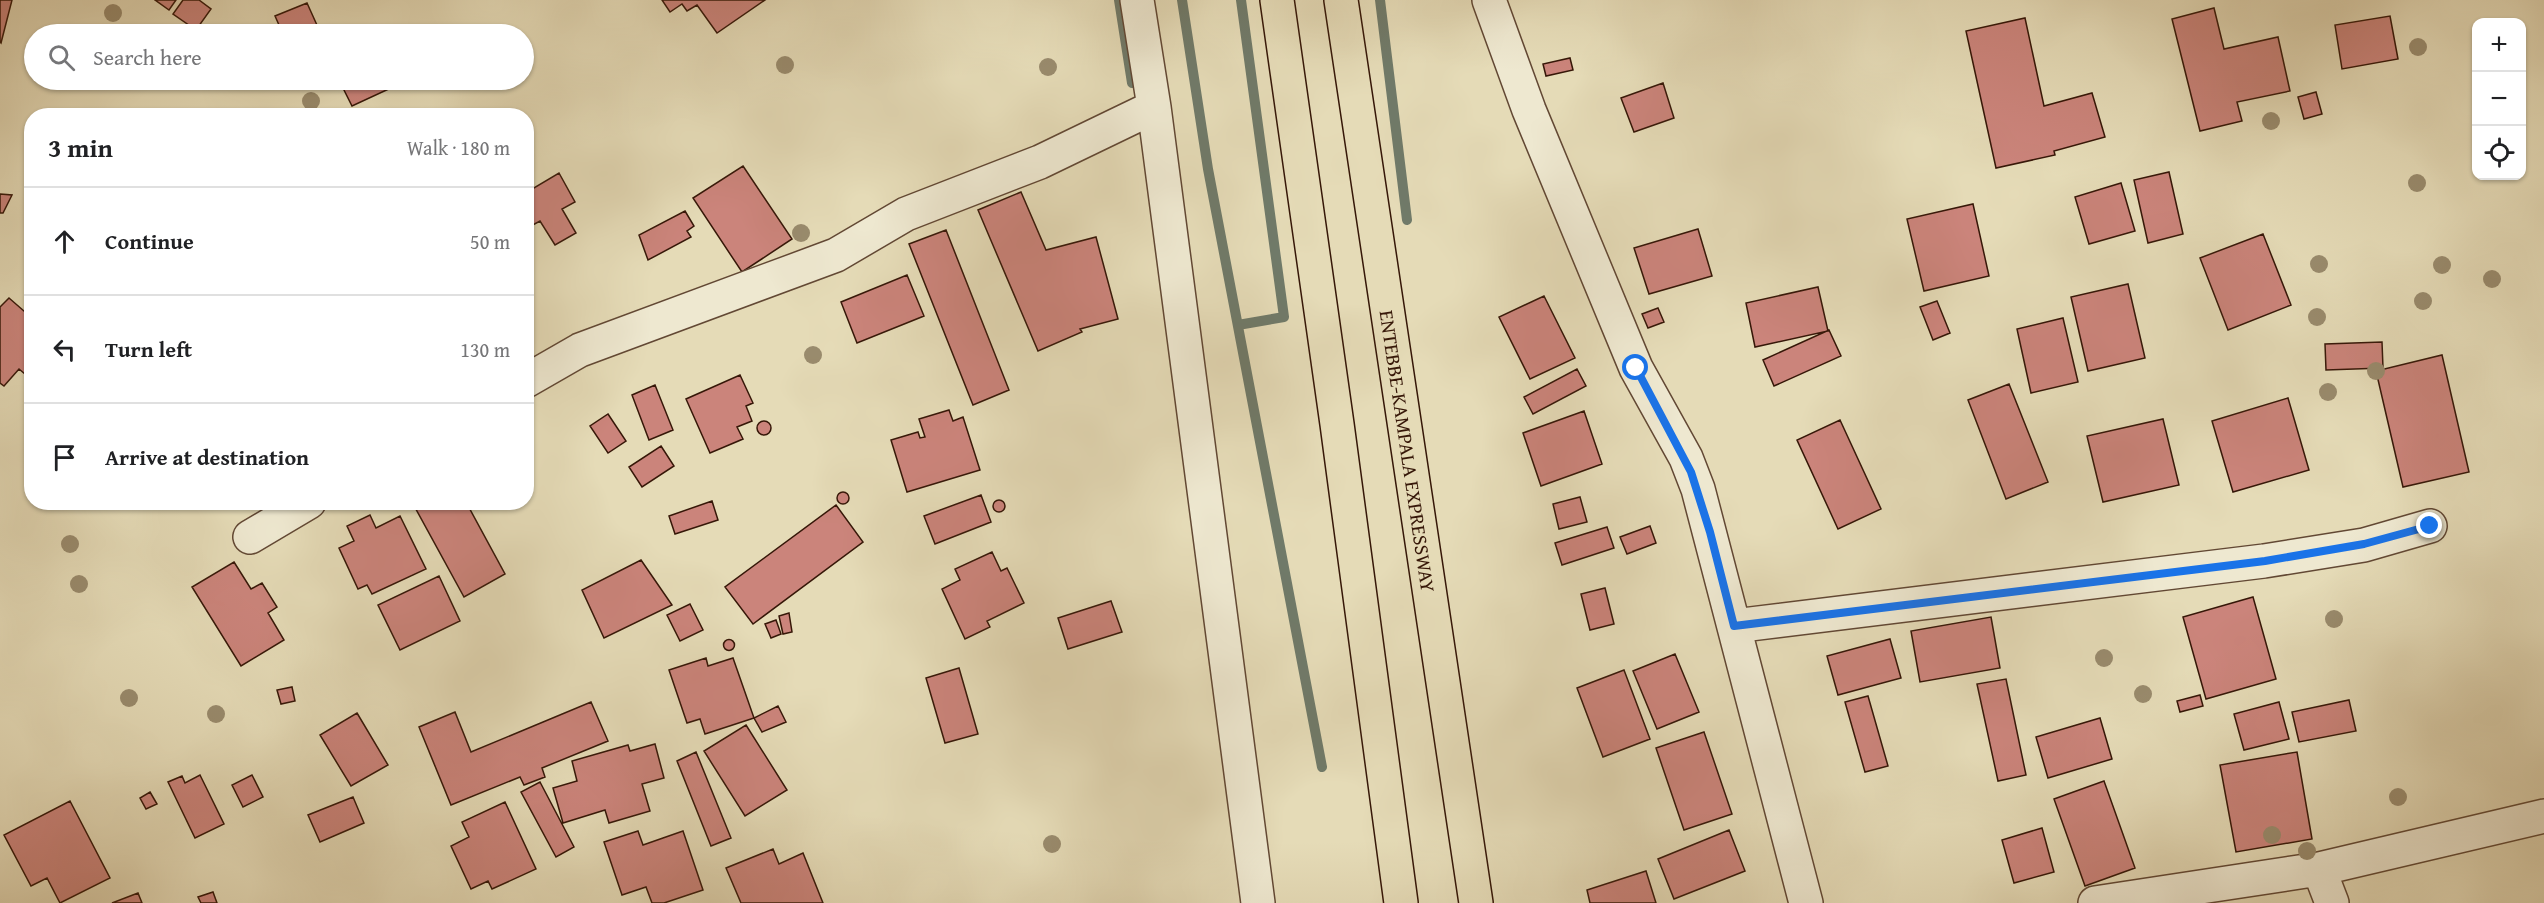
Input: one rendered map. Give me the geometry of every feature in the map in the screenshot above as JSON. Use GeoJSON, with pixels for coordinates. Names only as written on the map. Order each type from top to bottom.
{"type":"FeatureCollection","features":[{"type":"Feature","properties":{"kind":"highway"},"geometry":{"type":"LineString","coordinates":[[1276,0],[1339,435],[1401,903]]}},
{"type":"Feature","properties":{"kind":"highway","name":"ENTEBBE-KAMPALA EXPRESSWAY"},"geometry":{"type":"LineString","coordinates":[[1341,0],[1476,903]]}},
{"type":"Feature","properties":{"kind":"street"},"geometry":{"type":"LineString","coordinates":[[1137,0],[1154,107],[1258,903]]}},
{"type":"Feature","properties":{"kind":"street"},"geometry":{"type":"LineString","coordinates":[[1489,0],[1529,110],[1631,357],[1689,465],[1710,532],[1806,903]]}},
{"type":"Feature","properties":{"kind":"street"},"geometry":{"type":"LineString","coordinates":[[534,376],[580,350],[836,255],[906,214],[1040,162],[1154,107]]}},
{"type":"Feature","properties":{"kind":"street"},"geometry":{"type":"LineString","coordinates":[[250,537],[296,510]]}},
{"type":"Feature","properties":{"kind":"street"},"geometry":{"type":"LineString","coordinates":[[1734,626],[2265,561],[2364,544],[2430,526]]}},
{"type":"Feature","properties":{"kind":"street"},"geometry":{"type":"LineString","coordinates":[[2096,903],[2319,869],[2544,816]]}},
{"type":"Feature","properties":{"kind":"street"},"geometry":{"type":"LineString","coordinates":[[2319,869],[2331,903]]}},
{"type":"Feature","properties":{"kind":"building"},"geometry":{"type":"Polygon","coordinates":[[[0,0],[12,0],[1,43],[0,42],[0,0]]]}},
{"type":"Feature","properties":{"kind":"building"},"geometry":{"type":"Polygon","coordinates":[[[155,0],[176,0],[169,10],[155,0]]]}},
{"type":"Feature","properties":{"kind":"building"},"geometry":{"type":"Polygon","coordinates":[[[183,0],[199,0],[211,9],[200,24],[187,24],[173,14],[183,0]]]}},
{"type":"Feature","properties":{"kind":"building"},"geometry":{"type":"Polygon","coordinates":[[[662,0],[765,0],[717,33],[697,5],[687,11],[682,4],[670,12],[662,0]]]}},
{"type":"Feature","properties":{"kind":"building"},"geometry":{"type":"Polygon","coordinates":[[[307,3],[316,24],[279,24],[275,16],[307,3]]]}},
{"type":"Feature","properties":{"kind":"building"},"geometry":{"type":"Polygon","coordinates":[[[2214,8],[2224,49],[2278,37],[2290,91],[2237,102],[2242,121],[2200,131],[2172,19],[2214,8]]]}},
{"type":"Feature","properties":{"kind":"building"},"geometry":{"type":"Polygon","coordinates":[[[2390,16],[2398,59],[2342,69],[2335,25],[2390,16]]]}},
{"type":"Feature","properties":{"kind":"building"},"geometry":{"type":"Polygon","coordinates":[[[2025,18],[2044,106],[2092,93],[2105,137],[2054,151],[2055,155],[1996,168],[1966,31],[2025,18]]]}},
{"type":"Feature","properties":{"kind":"building"},"geometry":{"type":"Polygon","coordinates":[[[1570,58],[1573,70],[1546,76],[1543,64],[1570,58]]]}},
{"type":"Feature","properties":{"kind":"building"},"geometry":{"type":"Polygon","coordinates":[[[1663,83],[1674,118],[1634,132],[1621,98],[1663,83]]]}},
{"type":"Feature","properties":{"kind":"building"},"geometry":{"type":"Polygon","coordinates":[[[344,90],[387,90],[352,106],[344,90]]]}},
{"type":"Feature","properties":{"kind":"building"},"geometry":{"type":"Polygon","coordinates":[[[2316,92],[2322,114],[2304,119],[2298,97],[2316,92]]]}},
{"type":"Feature","properties":{"kind":"building"},"geometry":{"type":"Polygon","coordinates":[[[743,166],[792,239],[742,272],[693,198],[743,166]]]}},
{"type":"Feature","properties":{"kind":"building"},"geometry":{"type":"Polygon","coordinates":[[[2169,172],[2183,234],[2148,243],[2134,180],[2169,172]]]}},
{"type":"Feature","properties":{"kind":"building"},"geometry":{"type":"Polygon","coordinates":[[[559,173],[575,202],[562,209],[576,233],[555,245],[540,221],[534,224],[534,188],[559,173]]]}},
{"type":"Feature","properties":{"kind":"building"},"geometry":{"type":"Polygon","coordinates":[[[2121,183],[2135,231],[2089,244],[2075,197],[2121,183]]]}},
{"type":"Feature","properties":{"kind":"building"},"geometry":{"type":"Polygon","coordinates":[[[1021,192],[1046,250],[1096,237],[1118,319],[1080,329],[1082,332],[1038,351],[978,210],[1021,192]]]}},
{"type":"Feature","properties":{"kind":"building"},"geometry":{"type":"Polygon","coordinates":[[[0,194],[12,195],[3,213],[0,213],[0,194]]]}},
{"type":"Feature","properties":{"kind":"building"},"geometry":{"type":"Polygon","coordinates":[[[1973,204],[1989,276],[1924,291],[1907,219],[1973,204]]]}},
{"type":"Feature","properties":{"kind":"building"},"geometry":{"type":"Polygon","coordinates":[[[685,211],[694,226],[687,231],[691,237],[648,260],[639,235],[685,211]]]}},
{"type":"Feature","properties":{"kind":"building"},"geometry":{"type":"Polygon","coordinates":[[[1698,229],[1712,276],[1649,294],[1634,248],[1698,229]]]}},
{"type":"Feature","properties":{"kind":"building"},"geometry":{"type":"Polygon","coordinates":[[[946,230],[1009,390],[973,405],[909,244],[946,230]]]}},
{"type":"Feature","properties":{"kind":"building"},"geometry":{"type":"Polygon","coordinates":[[[2263,234],[2291,305],[2228,330],[2200,258],[2263,234]]]}},
{"type":"Feature","properties":{"kind":"building"},"geometry":{"type":"Polygon","coordinates":[[[907,275],[924,316],[857,343],[841,302],[907,275]]]}},
{"type":"Feature","properties":{"kind":"building"},"geometry":{"type":"Polygon","coordinates":[[[2128,284],[2145,358],[2088,371],[2071,297],[2128,284]]]}},
{"type":"Feature","properties":{"kind":"building"},"geometry":{"type":"Polygon","coordinates":[[[1818,287],[1828,331],[1755,347],[1746,303],[1818,287]]]}},
{"type":"Feature","properties":{"kind":"building"},"geometry":{"type":"Polygon","coordinates":[[[1544,296],[1575,358],[1530,379],[1499,317],[1544,296]]]}},
{"type":"Feature","properties":{"kind":"building"},"geometry":{"type":"Polygon","coordinates":[[[9,298],[24,311],[24,373],[19,369],[4,386],[0,383],[0,307],[9,298]]]}},
{"type":"Feature","properties":{"kind":"building"},"geometry":{"type":"Polygon","coordinates":[[[1937,301],[1950,333],[1933,340],[1920,307],[1937,301]]]}},
{"type":"Feature","properties":{"kind":"building"},"geometry":{"type":"Polygon","coordinates":[[[1658,308],[1664,322],[1648,328],[1642,314],[1658,308]]]}},
{"type":"Feature","properties":{"kind":"building"},"geometry":{"type":"Polygon","coordinates":[[[2063,318],[2078,382],[2031,393],[2017,329],[2063,318]]]}},
{"type":"Feature","properties":{"kind":"building"},"geometry":{"type":"Polygon","coordinates":[[[1829,330],[1841,356],[1774,386],[1763,360],[1829,330]]]}},
{"type":"Feature","properties":{"kind":"building"},"geometry":{"type":"Polygon","coordinates":[[[2382,342],[2383,368],[2326,370],[2325,344],[2382,342]]]}},
{"type":"Feature","properties":{"kind":"building"},"geometry":{"type":"Polygon","coordinates":[[[2442,355],[2469,472],[2403,487],[2376,371],[2442,355]]]}},
{"type":"Feature","properties":{"kind":"building"},"geometry":{"type":"Polygon","coordinates":[[[1577,369],[1586,386],[1533,414],[1524,397],[1577,369]]]}},
{"type":"Feature","properties":{"kind":"building"},"geometry":{"type":"Polygon","coordinates":[[[740,375],[753,403],[746,406],[752,421],[737,427],[743,439],[710,453],[686,399],[740,375]]]}},
{"type":"Feature","properties":{"kind":"building"},"geometry":{"type":"Polygon","coordinates":[[[2009,384],[2048,482],[2006,499],[1968,400],[2009,384]]]}},
{"type":"Feature","properties":{"kind":"building"},"geometry":{"type":"Polygon","coordinates":[[[655,385],[673,430],[649,440],[632,395],[655,385]]]}},
{"type":"Feature","properties":{"kind":"building"},"geometry":{"type":"Polygon","coordinates":[[[2288,398],[2309,470],[2233,492],[2212,421],[2288,398]]]}},
{"type":"Feature","properties":{"kind":"building"},"geometry":{"type":"Polygon","coordinates":[[[949,410],[953,421],[963,417],[980,470],[907,492],[891,440],[918,432],[920,438],[925,437],[919,419],[949,410]]]}},
{"type":"Feature","properties":{"kind":"building"},"geometry":{"type":"Polygon","coordinates":[[[1584,411],[1602,464],[1541,486],[1523,433],[1584,411]]]}},
{"type":"Feature","properties":{"kind":"building"},"geometry":{"type":"Polygon","coordinates":[[[608,414],[626,441],[608,453],[590,426],[608,414]]]}},
{"type":"Feature","properties":{"kind":"building"},"geometry":{"type":"Polygon","coordinates":[[[2163,419],[2179,485],[2103,502],[2087,436],[2163,419]]]}},
{"type":"Feature","properties":{"kind":"building"},"geometry":{"type":"Polygon","coordinates":[[[1840,420],[1881,509],[1838,529],[1797,440],[1840,420]]]}},
{"type":"Feature","properties":{"kind":"building"},"geometry":{"type":"Polygon","coordinates":[[[761,421],[767,421],[771,428],[767,435],[761,435],[757,431],[757,425],[761,421]]]}},
{"type":"Feature","properties":{"kind":"building"},"geometry":{"type":"Polygon","coordinates":[[[661,446],[674,466],[642,487],[629,467],[661,446]]]}},
{"type":"Feature","properties":{"kind":"building"},"geometry":{"type":"Polygon","coordinates":[[[845,492],[849,498],[845,504],[841,504],[837,496],[845,492]]]}},
{"type":"Feature","properties":{"kind":"building"},"geometry":{"type":"Polygon","coordinates":[[[981,495],[991,522],[935,544],[924,516],[981,495]]]}},
{"type":"Feature","properties":{"kind":"building"},"geometry":{"type":"Polygon","coordinates":[[[1580,497],[1587,522],[1559,529],[1553,504],[1580,497]]]}},
{"type":"Feature","properties":{"kind":"building"},"geometry":{"type":"Polygon","coordinates":[[[1001,500],[1005,506],[1001,512],[997,512],[993,504],[1001,500]]]}},
{"type":"Feature","properties":{"kind":"building"},"geometry":{"type":"Polygon","coordinates":[[[712,501],[718,520],[675,534],[669,516],[712,501]]]}},
{"type":"Feature","properties":{"kind":"building"},"geometry":{"type":"Polygon","coordinates":[[[836,505],[863,542],[753,624],[725,587],[836,505]]]}},
{"type":"Feature","properties":{"kind":"building"},"geometry":{"type":"Polygon","coordinates":[[[416,510],[470,510],[505,574],[464,597],[416,510]]]}},
{"type":"Feature","properties":{"kind":"building"},"geometry":{"type":"Polygon","coordinates":[[[370,515],[376,528],[400,516],[426,569],[372,594],[367,585],[358,589],[339,548],[354,541],[347,526],[370,515]]]}},
{"type":"Feature","properties":{"kind":"building"},"geometry":{"type":"Polygon","coordinates":[[[1650,526],[1656,543],[1627,554],[1620,537],[1650,526]]]}},
{"type":"Feature","properties":{"kind":"building"},"geometry":{"type":"Polygon","coordinates":[[[1607,527],[1614,548],[1562,565],[1555,543],[1607,527]]]}},
{"type":"Feature","properties":{"kind":"building"},"geometry":{"type":"Polygon","coordinates":[[[992,552],[1001,571],[1007,568],[1024,603],[987,621],[990,627],[965,639],[942,589],[960,580],[955,569],[992,552]]]}},
{"type":"Feature","properties":{"kind":"building"},"geometry":{"type":"Polygon","coordinates":[[[641,560],[672,605],[604,638],[582,590],[641,560]]]}},
{"type":"Feature","properties":{"kind":"building"},"geometry":{"type":"Polygon","coordinates":[[[234,562],[251,589],[262,583],[277,607],[268,613],[284,640],[241,666],[192,587],[234,562]]]}},
{"type":"Feature","properties":{"kind":"building"},"geometry":{"type":"Polygon","coordinates":[[[439,576],[460,621],[400,650],[378,605],[439,576]]]}},
{"type":"Feature","properties":{"kind":"building"},"geometry":{"type":"Polygon","coordinates":[[[1605,588],[1614,624],[1590,630],[1581,594],[1605,588]]]}},
{"type":"Feature","properties":{"kind":"building"},"geometry":{"type":"Polygon","coordinates":[[[2253,597],[2276,679],[2206,699],[2183,617],[2253,597]]]}},
{"type":"Feature","properties":{"kind":"building"},"geometry":{"type":"Polygon","coordinates":[[[1111,601],[1122,632],[1068,649],[1058,618],[1111,601]]]}},
{"type":"Feature","properties":{"kind":"building"},"geometry":{"type":"Polygon","coordinates":[[[690,604],[703,630],[680,641],[667,615],[690,604]]]}},
{"type":"Feature","properties":{"kind":"building"},"geometry":{"type":"Polygon","coordinates":[[[789,613],[792,632],[783,634],[779,616],[789,613]]]}},
{"type":"Feature","properties":{"kind":"building"},"geometry":{"type":"Polygon","coordinates":[[[1991,617],[2000,668],[1920,682],[1911,631],[1991,617]]]}},
{"type":"Feature","properties":{"kind":"building"},"geometry":{"type":"Polygon","coordinates":[[[776,620],[781,634],[771,638],[765,624],[776,620]]]}},
{"type":"Feature","properties":{"kind":"building"},"geometry":{"type":"Polygon","coordinates":[[[729,639],[735,645],[729,651],[723,645],[729,639]]]}},
{"type":"Feature","properties":{"kind":"building"},"geometry":{"type":"Polygon","coordinates":[[[1890,639],[1901,678],[1838,695],[1827,656],[1890,639]]]}},
{"type":"Feature","properties":{"kind":"building"},"geometry":{"type":"Polygon","coordinates":[[[1675,654],[1699,712],[1657,729],[1633,671],[1675,654]]]}},
{"type":"Feature","properties":{"kind":"building"},"geometry":{"type":"Polygon","coordinates":[[[706,658],[708,666],[733,658],[754,718],[705,734],[700,719],[687,723],[669,670],[706,658]]]}},
{"type":"Feature","properties":{"kind":"building"},"geometry":{"type":"Polygon","coordinates":[[[959,668],[978,734],[945,743],[926,678],[959,668]]]}},
{"type":"Feature","properties":{"kind":"building"},"geometry":{"type":"Polygon","coordinates":[[[1624,670],[1650,739],[1603,757],[1577,688],[1624,670]]]}},
{"type":"Feature","properties":{"kind":"building"},"geometry":{"type":"Polygon","coordinates":[[[2006,679],[2026,775],[1998,781],[1977,684],[2006,679]]]}},
{"type":"Feature","properties":{"kind":"building"},"geometry":{"type":"Polygon","coordinates":[[[292,687],[295,701],[281,704],[277,690],[292,687]]]}},
{"type":"Feature","properties":{"kind":"building"},"geometry":{"type":"Polygon","coordinates":[[[2200,695],[2203,706],[2180,712],[2177,701],[2200,695]]]}},
{"type":"Feature","properties":{"kind":"building"},"geometry":{"type":"Polygon","coordinates":[[[1868,696],[1888,766],[1865,772],[1845,702],[1868,696]]]}},
{"type":"Feature","properties":{"kind":"building"},"geometry":{"type":"Polygon","coordinates":[[[2349,700],[2356,731],[2299,742],[2292,712],[2349,700]]]}},
{"type":"Feature","properties":{"kind":"building"},"geometry":{"type":"Polygon","coordinates":[[[591,702],[608,741],[542,768],[545,777],[524,785],[520,777],[451,805],[419,727],[455,712],[471,752],[591,702]]]}},
{"type":"Feature","properties":{"kind":"building"},"geometry":{"type":"Polygon","coordinates":[[[2279,702],[2289,739],[2244,750],[2234,714],[2279,702]]]}},
{"type":"Feature","properties":{"kind":"building"},"geometry":{"type":"Polygon","coordinates":[[[778,706],[786,722],[762,732],[754,718],[778,706]]]}},
{"type":"Feature","properties":{"kind":"building"},"geometry":{"type":"Polygon","coordinates":[[[357,713],[388,765],[351,786],[320,735],[357,713]]]}},
{"type":"Feature","properties":{"kind":"building"},"geometry":{"type":"Polygon","coordinates":[[[2100,718],[2112,759],[2048,778],[2036,737],[2100,718]]]}},
{"type":"Feature","properties":{"kind":"building"},"geometry":{"type":"Polygon","coordinates":[[[746,725],[787,790],[745,816],[704,751],[746,725]]]}},
{"type":"Feature","properties":{"kind":"building"},"geometry":{"type":"Polygon","coordinates":[[[1704,732],[1732,814],[1684,830],[1656,748],[1704,732]]]}},
{"type":"Feature","properties":{"kind":"building"},"geometry":{"type":"Polygon","coordinates":[[[655,744],[664,778],[642,784],[650,811],[609,823],[605,810],[563,823],[553,788],[577,781],[572,761],[628,745],[630,751],[655,744]]]}},
{"type":"Feature","properties":{"kind":"building"},"geometry":{"type":"Polygon","coordinates":[[[696,752],[731,838],[711,846],[677,761],[696,752]]]}},
{"type":"Feature","properties":{"kind":"building"},"geometry":{"type":"Polygon","coordinates":[[[2297,752],[2312,839],[2236,852],[2220,765],[2297,752]]]}},
{"type":"Feature","properties":{"kind":"building"},"geometry":{"type":"Polygon","coordinates":[[[200,775],[224,824],[195,838],[168,782],[182,776],[185,783],[200,775]]]}},
{"type":"Feature","properties":{"kind":"building"},"geometry":{"type":"Polygon","coordinates":[[[252,775],[263,797],[243,807],[232,785],[252,775]]]}},
{"type":"Feature","properties":{"kind":"building"},"geometry":{"type":"Polygon","coordinates":[[[2104,781],[2135,868],[2085,886],[2054,799],[2104,781]]]}},
{"type":"Feature","properties":{"kind":"building"},"geometry":{"type":"Polygon","coordinates":[[[540,782],[574,847],[556,857],[521,792],[540,782]]]}},
{"type":"Feature","properties":{"kind":"building"},"geometry":{"type":"Polygon","coordinates":[[[150,792],[157,804],[146,809],[140,798],[150,792]]]}},
{"type":"Feature","properties":{"kind":"building"},"geometry":{"type":"Polygon","coordinates":[[[353,797],[364,823],[320,842],[308,815],[353,797]]]}},
{"type":"Feature","properties":{"kind":"building"},"geometry":{"type":"Polygon","coordinates":[[[70,801],[110,878],[60,903],[47,878],[31,886],[4,835],[70,801]]]}},
{"type":"Feature","properties":{"kind":"building"},"geometry":{"type":"Polygon","coordinates":[[[505,802],[536,869],[492,889],[488,881],[471,889],[451,846],[469,837],[462,822],[505,802]]]}},
{"type":"Feature","properties":{"kind":"building"},"geometry":{"type":"Polygon","coordinates":[[[2042,828],[2054,872],[2014,883],[2002,840],[2042,828]]]}},
{"type":"Feature","properties":{"kind":"building"},"geometry":{"type":"Polygon","coordinates":[[[1729,830],[1745,871],[1674,899],[1658,859],[1729,830]]]}},
{"type":"Feature","properties":{"kind":"building"},"geometry":{"type":"Polygon","coordinates":[[[638,831],[643,845],[683,831],[703,890],[664,903],[652,903],[646,887],[622,895],[604,842],[638,831]]]}},
{"type":"Feature","properties":{"kind":"building"},"geometry":{"type":"Polygon","coordinates":[[[773,849],[779,864],[803,853],[823,903],[741,903],[726,868],[773,849]]]}},
{"type":"Feature","properties":{"kind":"building"},"geometry":{"type":"Polygon","coordinates":[[[1646,871],[1656,903],[1590,903],[1587,890],[1646,871]]]}},
{"type":"Feature","properties":{"kind":"building"},"geometry":{"type":"Polygon","coordinates":[[[213,892],[217,903],[201,903],[198,897],[213,892]]]}},
{"type":"Feature","properties":{"kind":"building"},"geometry":{"type":"Polygon","coordinates":[[[138,893],[142,903],[112,903],[138,893]]]}},
{"type":"Feature","properties":{"kind":"waterway"},"geometry":{"type":"LineString","coordinates":[[1119,0],[1132,83]]}},
{"type":"Feature","properties":{"kind":"waterway"},"geometry":{"type":"LineString","coordinates":[[1182,0],[1208,169],[1322,767]]}},
{"type":"Feature","properties":{"kind":"waterway"},"geometry":{"type":"LineString","coordinates":[[1238,325],[1284,317],[1241,0]]}},
{"type":"Feature","properties":{"kind":"waterway"},"geometry":{"type":"LineString","coordinates":[[1380,0],[1407,220]]}},
{"type":"Feature","properties":{"kind":"route"},"geometry":{"type":"LineString","coordinates":[[1636,368],[1686,458],[1698,489],[1734,626],[2265,561],[2364,544],[2430,526]]}}]}
